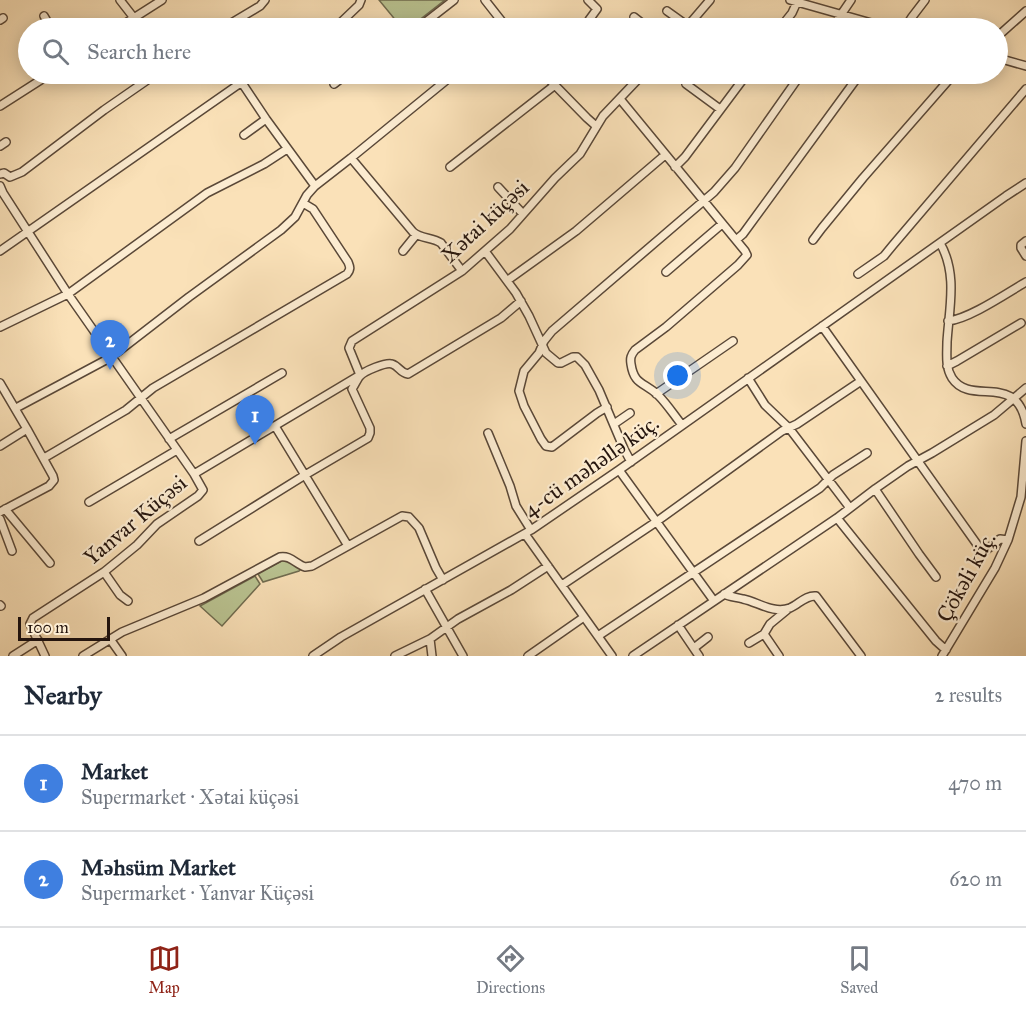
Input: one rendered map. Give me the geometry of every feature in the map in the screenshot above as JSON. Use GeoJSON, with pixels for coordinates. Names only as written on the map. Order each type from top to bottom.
{"type":"FeatureCollection","features":[{"type":"Feature","properties":{"kind":"street"},"geometry":{"type":"LineString","coordinates":[[120,0],[134,18],[162,0]]}},
{"type":"Feature","properties":{"kind":"street"},"geometry":{"type":"LineString","coordinates":[[240,18],[260,6],[265,0]]}},
{"type":"Feature","properties":{"kind":"street"},"geometry":{"type":"LineString","coordinates":[[346,18],[361,0]]}},
{"type":"Feature","properties":{"kind":"street"},"geometry":{"type":"LineString","coordinates":[[431,18],[454,0]]}},
{"type":"Feature","properties":{"kind":"street"},"geometry":{"type":"LineString","coordinates":[[485,0],[501,18]]}},
{"type":"Feature","properties":{"kind":"street"},"geometry":{"type":"LineString","coordinates":[[588,0],[597,9],[590,18]]}},
{"type":"Feature","properties":{"kind":"street"},"geometry":{"type":"LineString","coordinates":[[695,18],[710,0]]}},
{"type":"Feature","properties":{"kind":"street"},"geometry":{"type":"LineString","coordinates":[[840,18],[851,0]]}},
{"type":"Feature","properties":{"kind":"street"},"geometry":{"type":"LineString","coordinates":[[911,18],[925,0]]}},
{"type":"Feature","properties":{"kind":"street"},"geometry":{"type":"LineString","coordinates":[[788,18],[792,13],[794,1],[853,18]]}},
{"type":"Feature","properties":{"kind":"street"},"geometry":{"type":"LineString","coordinates":[[667,11],[676,18]]}},
{"type":"Feature","properties":{"kind":"street"},"geometry":{"type":"LineString","coordinates":[[1008,27],[1026,11]]}},
{"type":"Feature","properties":{"kind":"street"},"geometry":{"type":"LineString","coordinates":[[1008,60],[1025,63]]}},
{"type":"Feature","properties":{"kind":"street"},"geometry":{"type":"LineString","coordinates":[[0,106],[34,84]]}},
{"type":"Feature","properties":{"kind":"street"},"geometry":{"type":"LineString","coordinates":[[0,174],[4,173],[10,177],[22,172],[142,84]]}},
{"type":"Feature","properties":{"kind":"street"},"geometry":{"type":"LineString","coordinates":[[0,251],[239,84]]}},
{"type":"Feature","properties":{"kind":"street"},"geometry":{"type":"LineString","coordinates":[[243,84],[315,186]]}},
{"type":"Feature","properties":{"kind":"street"},"geometry":{"type":"LineString","coordinates":[[16,408],[112,356],[281,230],[295,217],[315,186],[442,84]]}},
{"type":"Feature","properties":{"kind":"street","name":"Xətai küçəsi"},"geometry":{"type":"LineString","coordinates":[[199,541],[368,438],[370,428],[352,389],[360,375],[348,348],[352,341],[462,271],[485,251],[524,214],[555,178],[580,154],[603,116],[634,84]]}},
{"type":"Feature","properties":{"kind":"street"},"geometry":{"type":"LineString","coordinates":[[686,84],[720,110]]}},
{"type":"Feature","properties":{"kind":"street"},"geometry":{"type":"LineString","coordinates":[[675,166],[685,157],[740,84]]}},
{"type":"Feature","properties":{"kind":"street"},"geometry":{"type":"LineString","coordinates":[[607,407],[597,412],[552,447],[546,446],[519,391],[524,371],[539,353],[544,341],[552,331],[714,192],[735,168],[794,84]]}},
{"type":"Feature","properties":{"kind":"street"},"geometry":{"type":"LineString","coordinates":[[736,240],[743,234],[853,84]]}},
{"type":"Feature","properties":{"kind":"street"},"geometry":{"type":"LineString","coordinates":[[813,240],[863,178],[945,84]]}},
{"type":"Feature","properties":{"kind":"street"},"geometry":{"type":"LineString","coordinates":[[450,167],[555,85],[596,126]]}},
{"type":"Feature","properties":{"kind":"street"},"geometry":{"type":"LineString","coordinates":[[858,274],[884,256],[1026,89]]}},
{"type":"Feature","properties":{"kind":"street"},"geometry":{"type":"LineString","coordinates":[[620,99],[747,255],[632,354],[632,373],[639,382],[656,394],[682,425]]}},
{"type":"Feature","properties":{"kind":"street"},"geometry":{"type":"LineString","coordinates":[[244,135],[266,119]]}},
{"type":"Feature","properties":{"kind":"street"},"geometry":{"type":"LineString","coordinates":[[0,327],[68,294],[207,193],[264,164],[287,148]]}},
{"type":"Feature","properties":{"kind":"street"},"geometry":{"type":"LineString","coordinates":[[508,280],[576,231],[665,154]]}},
{"type":"Feature","properties":{"kind":"street"},"geometry":{"type":"LineString","coordinates":[[351,158],[416,235],[438,240],[462,271]]}},
{"type":"Feature","properties":{"kind":"street","name":"4-cü məhəllə küç."},"geometry":{"type":"LineString","coordinates":[[313,656],[341,637],[528,532],[619,471],[1026,183]]}},
{"type":"Feature","properties":{"kind":"street","name":"Yanvar Küçəsi"},"geometry":{"type":"LineString","coordinates":[[0,186],[68,294],[203,490],[157,524],[137,545],[104,572],[33,618],[30,624],[45,656]]}},
{"type":"Feature","properties":{"kind":"street"},"geometry":{"type":"LineString","coordinates":[[498,187],[524,214]]}},
{"type":"Feature","properties":{"kind":"street"},"geometry":{"type":"LineString","coordinates":[[44,458],[126,410],[153,388],[347,274],[350,270],[348,262],[313,209],[303,203]]}},
{"type":"Feature","properties":{"kind":"street"},"geometry":{"type":"LineString","coordinates":[[666,272],[722,224]]}},
{"type":"Feature","properties":{"kind":"street"},"geometry":{"type":"LineString","coordinates":[[403,250],[416,235]]}},
{"type":"Feature","properties":{"kind":"street"},"geometry":{"type":"LineString","coordinates":[[1026,242],[1021,245],[1021,248],[1026,256]]}},
{"type":"Feature","properties":{"kind":"street"},"geometry":{"type":"LineString","coordinates":[[940,243],[948,260],[951,278],[947,366],[953,380],[963,387],[1003,393],[1014,399],[1022,410],[1026,424]]}},
{"type":"Feature","properties":{"kind":"street"},"geometry":{"type":"LineString","coordinates":[[485,251],[521,301],[548,356],[558,363],[573,357],[580,359],[593,378],[631,462]]}},
{"type":"Feature","properties":{"kind":"street"},"geometry":{"type":"LineString","coordinates":[[948,321],[966,316],[1026,282]]}},
{"type":"Feature","properties":{"kind":"street"},"geometry":{"type":"LineString","coordinates":[[194,474],[360,375],[386,363],[408,374],[501,318],[521,301]]}},
{"type":"Feature","properties":{"kind":"street"},"geometry":{"type":"LineString","coordinates":[[947,366],[1020,323]]}},
{"type":"Feature","properties":{"kind":"street"},"geometry":{"type":"LineString","coordinates":[[822,326],[981,550],[985,551],[1000,539],[1008,540]]}},
{"type":"Feature","properties":{"kind":"street"},"geometry":{"type":"LineString","coordinates":[[656,394],[733,341]]}},
{"type":"Feature","properties":{"kind":"street"},"geometry":{"type":"LineString","coordinates":[[169,439],[282,373]]}},
{"type":"Feature","properties":{"kind":"street"},"geometry":{"type":"LineString","coordinates":[[748,378],[765,405],[789,428],[850,507]]}},
{"type":"Feature","properties":{"kind":"street"},"geometry":{"type":"LineString","coordinates":[[562,585],[656,522],[782,431],[811,416],[861,381]]}},
{"type":"Feature","properties":{"kind":"street"},"geometry":{"type":"LineString","coordinates":[[0,383],[44,458],[54,480],[3,511],[50,563]]}},
{"type":"Feature","properties":{"kind":"street"},"geometry":{"type":"LineString","coordinates":[[633,656],[837,518],[875,489],[987,420],[1026,388]]}},
{"type":"Feature","properties":{"kind":"street"},"geometry":{"type":"LineString","coordinates":[[614,424],[630,413]]}},
{"type":"Feature","properties":{"kind":"street"},"geometry":{"type":"LineString","coordinates":[[275,426],[348,546]]}},
{"type":"Feature","properties":{"kind":"street"},"geometry":{"type":"LineString","coordinates":[[0,446],[27,429]]}},
{"type":"Feature","properties":{"kind":"street"},"geometry":{"type":"LineString","coordinates":[[488,433],[528,532],[548,566],[612,656]]}},
{"type":"Feature","properties":{"kind":"street","name":"Çökəli küç."},"geometry":{"type":"LineString","coordinates":[[944,653],[995,568],[1008,540],[1021,497],[1026,441]]}},
{"type":"Feature","properties":{"kind":"street"},"geometry":{"type":"LineString","coordinates":[[89,502],[177,450]]}},
{"type":"Feature","properties":{"kind":"street"},"geometry":{"type":"LineString","coordinates":[[598,636],[820,488],[840,470],[867,453]]}},
{"type":"Feature","properties":{"kind":"street"},"geometry":{"type":"LineString","coordinates":[[619,471],[714,601]]}},
{"type":"Feature","properties":{"kind":"street"},"geometry":{"type":"LineString","coordinates":[[875,489],[936,577]]}},
{"type":"Feature","properties":{"kind":"street"},"geometry":{"type":"LineString","coordinates":[[83,656],[122,632],[214,594],[280,557],[285,556],[305,567],[312,566],[402,516],[417,524],[443,579]]}},
{"type":"Feature","properties":{"kind":"street"},"geometry":{"type":"LineString","coordinates":[[837,518],[944,653]]}},
{"type":"Feature","properties":{"kind":"street"},"geometry":{"type":"LineString","coordinates":[[0,519],[12,551]]}},
{"type":"Feature","properties":{"kind":"street"},"geometry":{"type":"LineString","coordinates":[[395,656],[430,639],[458,619],[511,590],[548,566]]}},
{"type":"Feature","properties":{"kind":"street"},"geometry":{"type":"LineString","coordinates":[[104,572],[120,596],[128,601]]}},
{"type":"Feature","properties":{"kind":"street"},"geometry":{"type":"LineString","coordinates":[[425,589],[463,656]]}},
{"type":"Feature","properties":{"kind":"street"},"geometry":{"type":"LineString","coordinates":[[724,594],[778,610],[790,608]]}},
{"type":"Feature","properties":{"kind":"street"},"geometry":{"type":"LineString","coordinates":[[749,643],[764,634],[770,624],[790,608],[809,596],[816,596],[861,656]]}},
{"type":"Feature","properties":{"kind":"street"},"geometry":{"type":"LineString","coordinates":[[767,607],[770,624]]}},
{"type":"Feature","properties":{"kind":"street"},"geometry":{"type":"LineString","coordinates":[[528,656],[584,617]]}},
{"type":"Feature","properties":{"kind":"street"},"geometry":{"type":"LineString","coordinates":[[678,625],[699,656]]}},
{"type":"Feature","properties":{"kind":"street"},"geometry":{"type":"LineString","coordinates":[[764,634],[779,656]]}},
{"type":"Feature","properties":{"kind":"street"},"geometry":{"type":"LineString","coordinates":[[694,648],[708,637]]}},
{"type":"Feature","properties":{"kind":"street"},"geometry":{"type":"LineString","coordinates":[[110,639],[122,656]]}},
{"type":"Feature","properties":{"kind":"street"},"geometry":{"type":"LineString","coordinates":[[430,639],[432,656]]}},
{"type":"Feature","properties":{"kind":"street"},"geometry":{"type":"LineString","coordinates":[[13,656],[38,640]]}},
{"type":"Feature","properties":{"kind":"green space"},"geometry":{"type":"Polygon","coordinates":[[[379,0],[445,0],[422,18],[394,18],[379,0]]]}},
{"type":"Feature","properties":{"kind":"green space"},"geometry":{"type":"Polygon","coordinates":[[[285,559],[301,569],[263,582],[258,574],[285,559]]]}},
{"type":"Feature","properties":{"kind":"green space"},"geometry":{"type":"Polygon","coordinates":[[[255,576],[260,584],[222,626],[200,606],[255,576]]]}},
{"type":"Feature","properties":{"kind":"place","name":"Məhsüm Market"},"geometry":{"type":"Point","coordinates":[110,370]}},
{"type":"Feature","properties":{"kind":"place","name":"Market"},"geometry":{"type":"Point","coordinates":[255,445]}}]}
